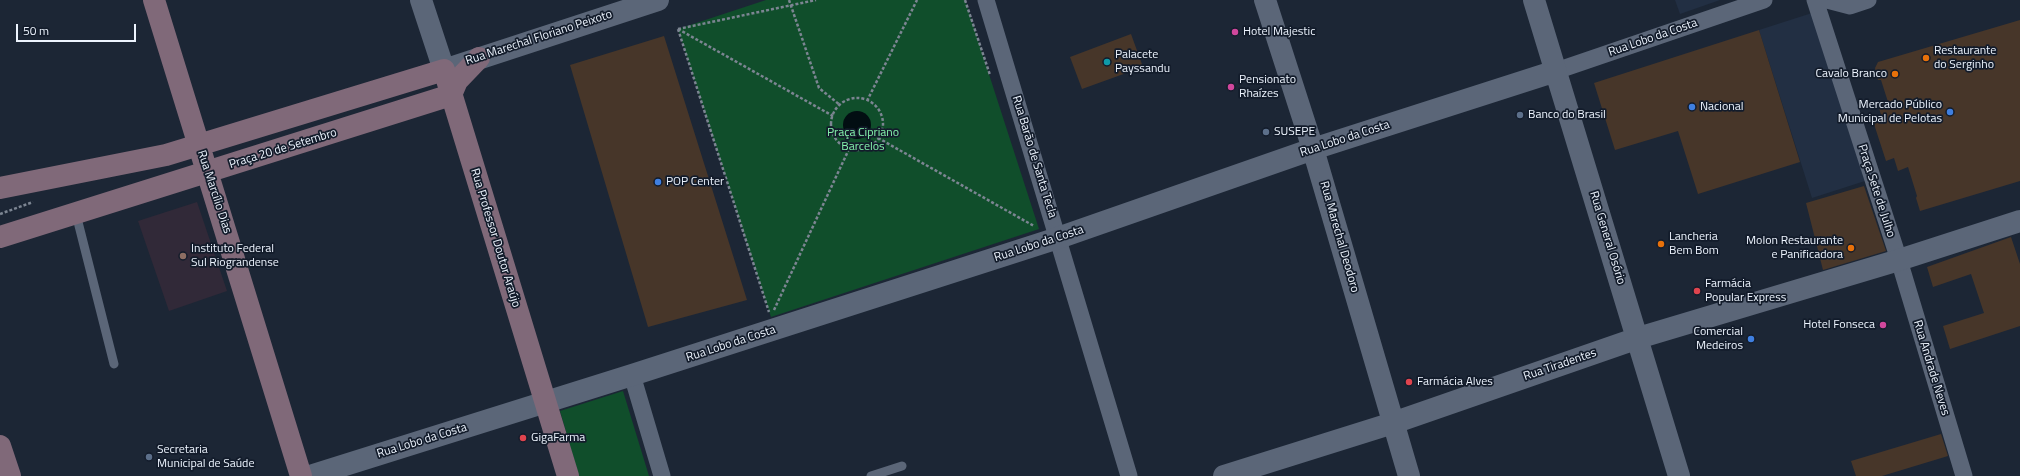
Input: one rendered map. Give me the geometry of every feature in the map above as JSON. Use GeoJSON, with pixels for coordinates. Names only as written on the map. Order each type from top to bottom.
{"type":"FeatureCollection","features":[{"type":"Feature","properties":{"kind":"main road","name":"Rua Marcílio Dias"},"geometry":{"type":"LineString","coordinates":[[154,0],[301,476]]}},
{"type":"Feature","properties":{"kind":"main road"},"geometry":{"type":"LineString","coordinates":[[451,95],[457,81],[479,58]]}},
{"type":"Feature","properties":{"kind":"main road"},"geometry":{"type":"LineString","coordinates":[[0,188],[166,155],[444,70]]}},
{"type":"Feature","properties":{"kind":"main road","name":"Rua Professor Doutor Araújo"},"geometry":{"type":"LineString","coordinates":[[444,70],[568,476]]}},
{"type":"Feature","properties":{"kind":"main road","name":"Praça 20 de Setembro"},"geometry":{"type":"LineString","coordinates":[[0,237],[451,95]]}},
{"type":"Feature","properties":{"kind":"main road"},"geometry":{"type":"LineString","coordinates":[[0,446],[10,476]]}},
{"type":"Feature","properties":{"kind":"street","name":"Rua Professor Doutor Araújo"},"geometry":{"type":"LineString","coordinates":[[421,0],[444,70]]}},
{"type":"Feature","properties":{"kind":"street","name":"Rua Marechal Floriano Peixoto"},"geometry":{"type":"LineString","coordinates":[[444,70],[658,0]]}},
{"type":"Feature","properties":{"kind":"street","name":"Rua Barão de Santa Tecla"},"geometry":{"type":"LineString","coordinates":[[986,0],[1129,476]]}},
{"type":"Feature","properties":{"kind":"street","name":"Rua Marechal Deodoro"},"geometry":{"type":"LineString","coordinates":[[1264,0],[1313,149],[1409,476]]}},
{"type":"Feature","properties":{"kind":"street","name":"Rua General Osório"},"geometry":{"type":"LineString","coordinates":[[1534,0],[1679,476]]}},
{"type":"Feature","properties":{"kind":"street","name":"Rua Lobo da Costa"},"geometry":{"type":"LineString","coordinates":[[310,476],[632,375],[1058,238],[1313,149],[1556,71],[1764,0]]}},
{"type":"Feature","properties":{"kind":"street","name":"Praça Sete de Julho"},"geometry":{"type":"LineString","coordinates":[[1814,0],[1899,260]]}},
{"type":"Feature","properties":{"kind":"street"},"geometry":{"type":"LineString","coordinates":[[1827,0],[1850,6],[1868,0]]}},
{"type":"Feature","properties":{"kind":"street"},"geometry":{"type":"LineString","coordinates":[[1899,260],[2020,221]]}},
{"type":"Feature","properties":{"kind":"street","name":"Rua Tiradentes"},"geometry":{"type":"LineString","coordinates":[[1224,476],[1393,423],[1638,338],[1899,260]]}},
{"type":"Feature","properties":{"kind":"street","name":"Rua Andrade Neves"},"geometry":{"type":"LineString","coordinates":[[1899,260],[1964,476]]}},
{"type":"Feature","properties":{"kind":"street"},"geometry":{"type":"LineString","coordinates":[[632,375],[662,476]]}},
{"type":"Feature","properties":{"kind":"lane"},"geometry":{"type":"LineString","coordinates":[[76,214],[114,364]]}},
{"type":"Feature","properties":{"kind":"lane"},"geometry":{"type":"LineString","coordinates":[[871,476],[902,466]]}},
{"type":"Feature","properties":{"kind":"path"},"geometry":{"type":"LineString","coordinates":[[789,0],[818,88],[840,105]]}},
{"type":"Feature","properties":{"kind":"path"},"geometry":{"type":"LineString","coordinates":[[678,29],[816,0]]}},
{"type":"Feature","properties":{"kind":"path"},"geometry":{"type":"LineString","coordinates":[[867,101],[917,0]]}},
{"type":"Feature","properties":{"kind":"path"},"geometry":{"type":"LineString","coordinates":[[965,0],[992,81]]}},
{"type":"Feature","properties":{"kind":"path"},"geometry":{"type":"LineString","coordinates":[[678,29],[833,116]]}},
{"type":"Feature","properties":{"kind":"path"},"geometry":{"type":"LineString","coordinates":[[678,29],[771,317],[849,149]]}},
{"type":"Feature","properties":{"kind":"path"},"geometry":{"type":"LineString","coordinates":[[855,99],[867,101],[877,108],[881,116],[882,125],[878,138],[870,146],[862,150],[849,149],[838,142],[833,136],[831,128],[833,116],[840,105],[855,99]]}},
{"type":"Feature","properties":{"kind":"path"},"geometry":{"type":"LineString","coordinates":[[878,138],[1039,229],[1037,222]]}},
{"type":"Feature","properties":{"kind":"shaded area"},"geometry":{"type":"Polygon","coordinates":[[[1675,0],[1720,0],[1680,14],[1675,0]]]}},
{"type":"Feature","properties":{"kind":"shaded area"},"geometry":{"type":"Polygon","coordinates":[[[1812,13],[1865,181],[1812,198],[1759,30],[1812,13]]]}},
{"type":"Feature","properties":{"kind":"shaded area"},"geometry":{"type":"Polygon","coordinates":[[[857,111],[863,112],[867,115],[870,119],[870,131],[867,135],[863,138],[857,139],[851,138],[847,135],[844,131],[843,125],[844,119],[847,115],[851,112],[857,111]]]}},
{"type":"Feature","properties":{"kind":"shaded area","name":"Instituto Federal Sul Riograndense"},"geometry":{"type":"Polygon","coordinates":[[[197,202],[227,291],[169,311],[138,221],[197,202]]]}},
{"type":"Feature","properties":{"kind":"green space","name":"Praça Cipriano Barcelos"},"geometry":{"type":"Polygon","coordinates":[[[766,0],[965,0],[1039,229],[771,317],[678,29],[766,0]]]}},
{"type":"Feature","properties":{"kind":"green space"},"geometry":{"type":"Polygon","coordinates":[[[623,391],[649,476],[579,476],[560,411],[623,391]]]}},
{"type":"Feature","properties":{"kind":"building","name":"Mercado Público Municipal de Pelotas"},"geometry":{"type":"Polygon","coordinates":[[[2020,20],[2020,181],[1920,211],[1908,167],[1898,171],[1894,158],[1886,161],[1873,121],[1882,118],[1878,105],[1888,102],[1881,80],[1878,80],[1875,68],[1878,62],[2020,20]]]}},
{"type":"Feature","properties":{"kind":"building","name":"Nacional"},"geometry":{"type":"Polygon","coordinates":[[[1759,30],[1800,162],[1698,194],[1678,131],[1615,150],[1594,83],[1759,30]]]}},
{"type":"Feature","properties":{"kind":"building","name":"Palacete Payssandu"},"geometry":{"type":"Polygon","coordinates":[[[1131,34],[1143,67],[1082,89],[1070,57],[1131,34]]]}},
{"type":"Feature","properties":{"kind":"building","name":"POP Center"},"geometry":{"type":"Polygon","coordinates":[[[664,36],[747,300],[648,327],[570,65],[664,36]]]}},
{"type":"Feature","properties":{"kind":"building"},"geometry":{"type":"Polygon","coordinates":[[[1864,186],[1886,251],[1823,270],[1806,203],[1864,186]]]}},
{"type":"Feature","properties":{"kind":"building"},"geometry":{"type":"Polygon","coordinates":[[[2011,237],[2020,264],[2020,326],[1950,349],[1943,326],[1984,313],[1971,274],[1933,287],[1927,267],[2011,237]]]}},
{"type":"Feature","properties":{"kind":"building"},"geometry":{"type":"Polygon","coordinates":[[[1941,434],[1948,456],[1882,476],[1856,476],[1851,461],[1941,434]]]}},
{"type":"Feature","properties":{"kind":"place","name":"Hotel Majestic"},"geometry":{"type":"Point","coordinates":[1235,32]}},
{"type":"Feature","properties":{"kind":"place","name":"Restaurante do Serginho"},"geometry":{"type":"Point","coordinates":[1926,58]}},
{"type":"Feature","properties":{"kind":"place","name":"Palacete Payssandu"},"geometry":{"type":"Point","coordinates":[1107,62]}},
{"type":"Feature","properties":{"kind":"place","name":"Cavalo Branco"},"geometry":{"type":"Point","coordinates":[1895,74]}},
{"type":"Feature","properties":{"kind":"place","name":"Pensionato Rhaízes"},"geometry":{"type":"Point","coordinates":[1231,87]}},
{"type":"Feature","properties":{"kind":"place","name":"Nacional"},"geometry":{"type":"Point","coordinates":[1692,107]}},
{"type":"Feature","properties":{"kind":"place","name":"Mercado Público Municipal de Pelotas"},"geometry":{"type":"Point","coordinates":[1950,112]}},
{"type":"Feature","properties":{"kind":"place","name":"Banco do Brasil"},"geometry":{"type":"Point","coordinates":[1520,115]}},
{"type":"Feature","properties":{"kind":"place","name":"SUSEPE"},"geometry":{"type":"Point","coordinates":[1266,132]}},
{"type":"Feature","properties":{"kind":"place","name":"POP Center"},"geometry":{"type":"Point","coordinates":[658,182]}},
{"type":"Feature","properties":{"kind":"place","name":"Lancheria Bem Bom"},"geometry":{"type":"Point","coordinates":[1661,244]}},
{"type":"Feature","properties":{"kind":"place","name":"Molon Restaurante e Panificadora"},"geometry":{"type":"Point","coordinates":[1851,248]}},
{"type":"Feature","properties":{"kind":"place","name":"Instituto Federal Sul Riograndense"},"geometry":{"type":"Point","coordinates":[183,256]}},
{"type":"Feature","properties":{"kind":"place","name":"Farmácia Popular Express"},"geometry":{"type":"Point","coordinates":[1697,291]}},
{"type":"Feature","properties":{"kind":"place","name":"Hotel Fonseca"},"geometry":{"type":"Point","coordinates":[1883,325]}},
{"type":"Feature","properties":{"kind":"place","name":"Comercial Medeiros"},"geometry":{"type":"Point","coordinates":[1751,339]}},
{"type":"Feature","properties":{"kind":"place","name":"Farmácia Alves"},"geometry":{"type":"Point","coordinates":[1409,382]}},
{"type":"Feature","properties":{"kind":"place","name":"GigaFarma"},"geometry":{"type":"Point","coordinates":[523,438]}},
{"type":"Feature","properties":{"kind":"place","name":"Secretaria Municipal de Saúde"},"geometry":{"type":"Point","coordinates":[149,457]}}]}
